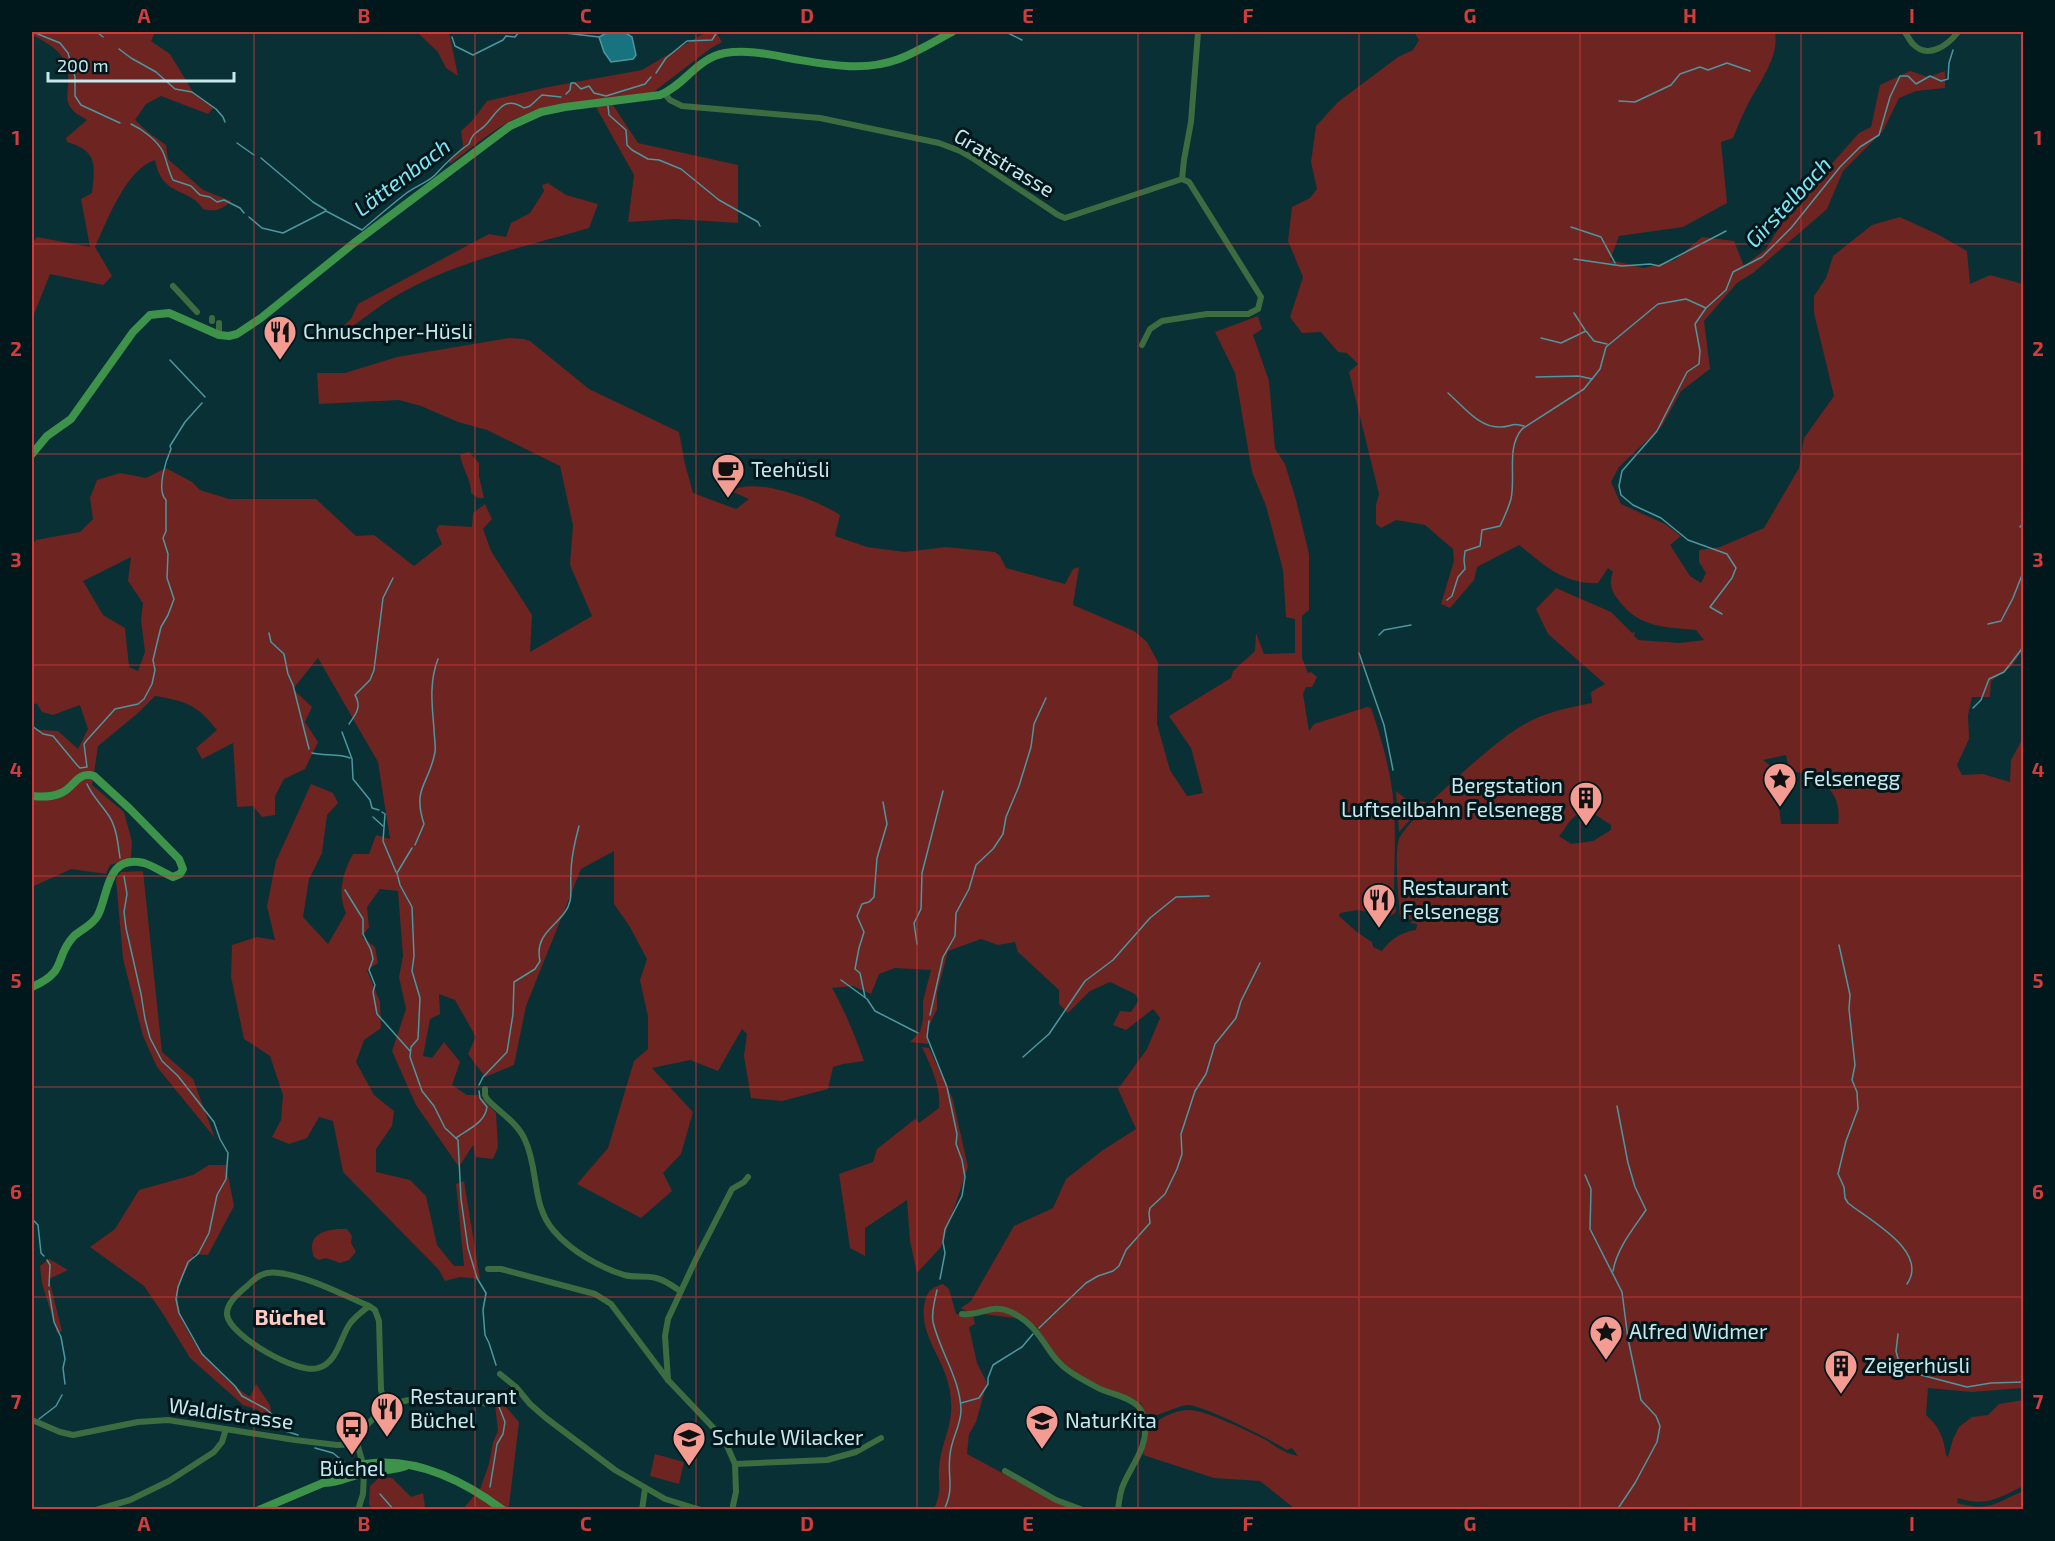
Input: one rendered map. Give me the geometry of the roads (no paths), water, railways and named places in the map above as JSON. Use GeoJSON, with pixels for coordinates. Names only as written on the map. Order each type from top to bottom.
{"type":"FeatureCollection","features":[{"type":"Feature","properties":{"kind":"street"},"geometry":{"type":"LineString","coordinates":[[32,454],[42,440],[76,414],[127,340],[146,317],[154,314],[174,314],[219,335],[232,336],[247,328],[493,136],[522,119],[565,107],[656,96],[664,93],[705,61],[724,53],[753,52],[833,65],[868,66],[900,58],[952,32]]}},
{"type":"Feature","properties":{"kind":"street"},"geometry":{"type":"LineString","coordinates":[[1142,345],[1150,329],[1162,321],[1207,314],[1248,314],[1258,309],[1261,297],[1192,184],[1182,179],[1191,122],[1198,32]]}},
{"type":"Feature","properties":{"kind":"street"},"geometry":{"type":"LineString","coordinates":[[1905,32],[1913,45],[1923,50],[1935,51],[1948,44],[1958,32]]}},
{"type":"Feature","properties":{"kind":"street","name":"Gratstrasse"},"geometry":{"type":"LineString","coordinates":[[664,93],[670,100],[682,106],[820,118],[950,146],[1065,218],[1182,179]]}},
{"type":"Feature","properties":{"kind":"street"},"geometry":{"type":"LineString","coordinates":[[173,286],[197,312]]}},
{"type":"Feature","properties":{"kind":"street"},"geometry":{"type":"LineString","coordinates":[[219,323],[219,335]]}},
{"type":"Feature","properties":{"kind":"street"},"geometry":{"type":"LineString","coordinates":[[32,796],[59,794],[67,790],[80,776],[94,776],[179,858],[183,866],[180,874],[173,877],[143,863],[127,864],[118,868],[111,876],[96,919],[73,938],[55,973],[32,987]]}},
{"type":"Feature","properties":{"kind":"street"},"geometry":{"type":"LineString","coordinates":[[485,1089],[487,1100],[520,1130],[525,1140],[532,1160],[539,1202],[545,1219],[554,1231],[580,1254],[594,1262],[622,1274],[660,1279],[680,1291]]}},
{"type":"Feature","properties":{"kind":"street"},"geometry":{"type":"LineString","coordinates":[[668,1380],[666,1327],[680,1291],[732,1189],[746,1181],[748,1177]]}},
{"type":"Feature","properties":{"kind":"street"},"geometry":{"type":"LineString","coordinates":[[488,1269],[501,1269],[595,1294],[620,1313],[668,1380],[724,1439],[735,1464],[736,1480],[732,1509]]}},
{"type":"Feature","properties":{"kind":"street"},"geometry":{"type":"LineString","coordinates":[[369,1306],[351,1323],[332,1357],[323,1366],[314,1369],[286,1362],[250,1341],[233,1326],[227,1315],[234,1298],[256,1277],[266,1272],[302,1278],[369,1306],[375,1310],[379,1321],[381,1390],[386,1407]]}},
{"type":"Feature","properties":{"kind":"street"},"geometry":{"type":"LineString","coordinates":[[962,1314],[974,1314],[986,1309],[999,1308],[1014,1314],[1035,1328],[1055,1359],[1064,1368],[1098,1388],[1138,1407],[1145,1424],[1144,1442],[1123,1484],[1118,1509]]}},
{"type":"Feature","properties":{"kind":"street"},"geometry":{"type":"LineString","coordinates":[[500,1374],[562,1431],[615,1470],[665,1499],[700,1509]]}},
{"type":"Feature","properties":{"kind":"street"},"geometry":{"type":"LineString","coordinates":[[358,1509],[363,1494],[363,1469],[358,1444],[372,1420],[386,1407],[416,1398],[490,1404]]}},
{"type":"Feature","properties":{"kind":"street","name":"Waldistrasse"},"geometry":{"type":"LineString","coordinates":[[32,1420],[73,1436],[138,1422],[168,1420],[337,1444],[358,1444]]}},
{"type":"Feature","properties":{"kind":"street"},"geometry":{"type":"LineString","coordinates":[[96,1509],[130,1500],[169,1481],[214,1452],[222,1442],[226,1429]]}},
{"type":"Feature","properties":{"kind":"street"},"geometry":{"type":"LineString","coordinates":[[735,1464],[827,1460],[856,1452],[881,1438]]}},
{"type":"Feature","properties":{"kind":"street"},"geometry":{"type":"LineString","coordinates":[[259,1509],[323,1483],[335,1474],[396,1462],[452,1478],[503,1509]]}},
{"type":"Feature","properties":{"kind":"street"},"geometry":{"type":"LineString","coordinates":[[1005,1471],[1056,1500],[1083,1509]]}},
{"type":"Feature","properties":{"kind":"street"},"geometry":{"type":"LineString","coordinates":[[642,1509],[645,1489]]}},
{"type":"Feature","properties":{"kind":"water"},"geometry":{"type":"Polygon","coordinates":[[[608,32],[624,32],[632,37],[636,55],[633,59],[611,62],[604,52],[599,37],[608,32]]]}},
{"type":"Feature","properties":{"kind":"waterway"},"geometry":{"type":"LineString","coordinates":[[33,32],[60,43],[68,53],[75,77],[75,96],[81,105],[120,123]]}},
{"type":"Feature","properties":{"kind":"waterway"},"geometry":{"type":"LineString","coordinates":[[97,32],[103,37]]}},
{"type":"Feature","properties":{"kind":"waterway"},"geometry":{"type":"LineString","coordinates":[[452,37],[455,46],[473,55],[503,40],[506,36],[515,37],[519,32]]}},
{"type":"Feature","properties":{"kind":"waterway"},"geometry":{"type":"LineString","coordinates":[[556,32],[599,37]]}},
{"type":"Feature","properties":{"kind":"waterway","name":"Lättenbach"},"geometry":{"type":"LineString","coordinates":[[656,73],[666,58],[687,41],[712,40],[717,32]]}},
{"type":"Feature","properties":{"kind":"waterway"},"geometry":{"type":"LineString","coordinates":[[1006,32],[1022,40]]}},
{"type":"Feature","properties":{"kind":"waterway"},"geometry":{"type":"LineString","coordinates":[[119,49],[156,72],[175,89],[192,92],[216,109],[225,122]]}},
{"type":"Feature","properties":{"kind":"waterway","name":"Girstelbach"},"geometry":{"type":"LineString","coordinates":[[1447,600],[1452,596],[1458,577],[1465,569],[1465,551],[1480,546],[1482,530],[1500,526],[1504,517],[1511,499],[1514,445],[1522,429],[1584,389],[1600,369],[1606,347],[1658,304],[1686,299],[1706,308],[1726,290],[1733,272],[1762,257],[1791,228],[1840,167],[1860,147],[1879,135],[1890,97],[1900,76],[1908,76],[1916,84],[1930,76],[1941,81],[1948,79],[1953,50]]}},
{"type":"Feature","properties":{"kind":"waterway"},"geometry":{"type":"LineString","coordinates":[[1619,101],[1635,102],[1671,85],[1680,74],[1700,67],[1708,70],[1727,63],[1750,71]]}},
{"type":"Feature","properties":{"kind":"waterway","name":"Lättenbach"},"geometry":{"type":"LineString","coordinates":[[566,94],[570,90],[571,83],[575,83],[581,89],[589,86],[594,93],[606,96],[645,84],[651,77]]}},
{"type":"Feature","properties":{"kind":"waterway","name":"Lättenbach"},"geometry":{"type":"LineString","coordinates":[[249,217],[262,228],[283,233],[326,211],[362,230],[408,192],[435,175],[469,144],[474,135],[504,105],[516,104],[524,108],[530,106],[542,95],[561,97]]}},
{"type":"Feature","properties":{"kind":"waterway"},"geometry":{"type":"LineString","coordinates":[[608,106],[609,115],[626,130],[627,145],[632,150],[648,159],[659,160],[681,169],[719,200],[758,222],[760,226]]}},
{"type":"Feature","properties":{"kind":"waterway"},"geometry":{"type":"LineString","coordinates":[[131,124],[149,136],[161,148],[173,180],[191,186],[200,195],[210,197],[217,202],[224,200],[240,208],[244,213]]}},
{"type":"Feature","properties":{"kind":"waterway"},"geometry":{"type":"LineString","coordinates":[[237,143],[254,155]]}},
{"type":"Feature","properties":{"kind":"waterway"},"geometry":{"type":"LineString","coordinates":[[261,158],[313,202],[326,210]]}},
{"type":"Feature","properties":{"kind":"waterway"},"geometry":{"type":"LineString","coordinates":[[1571,227],[1601,237],[1615,263]]}},
{"type":"Feature","properties":{"kind":"waterway"},"geometry":{"type":"LineString","coordinates":[[1574,259],[1622,266],[1650,264],[1659,266],[1726,231]]}},
{"type":"Feature","properties":{"kind":"waterway"},"geometry":{"type":"LineString","coordinates":[[1706,308],[1695,324],[1700,351],[1699,364],[1687,372],[1657,431],[1622,471],[1619,486],[1621,495],[1633,505],[1661,518],[1688,540],[1727,554],[1736,568],[1732,578],[1710,607],[1722,614]]}},
{"type":"Feature","properties":{"kind":"waterway"},"geometry":{"type":"LineString","coordinates":[[1574,313],[1585,330]]}},
{"type":"Feature","properties":{"kind":"waterway"},"geometry":{"type":"LineString","coordinates":[[1541,338],[1561,343],[1586,331],[1594,341],[1607,344]]}},
{"type":"Feature","properties":{"kind":"waterway"},"geometry":{"type":"LineString","coordinates":[[170,360],[205,397]]}},
{"type":"Feature","properties":{"kind":"waterway"},"geometry":{"type":"LineString","coordinates":[[1536,377],[1579,376],[1592,379]]}},
{"type":"Feature","properties":{"kind":"waterway"},"geometry":{"type":"LineString","coordinates":[[1448,393],[1479,421],[1493,427],[1524,426]]}},
{"type":"Feature","properties":{"kind":"waterway"},"geometry":{"type":"LineString","coordinates":[[32,726],[43,734],[53,736],[80,768],[87,767],[84,744],[87,740],[115,709],[138,704],[144,699],[152,684],[155,670],[153,660],[161,627],[174,599],[167,578],[168,554],[163,538],[166,531],[163,475],[170,446],[185,422],[202,403]]}},
{"type":"Feature","properties":{"kind":"waterway"},"geometry":{"type":"LineString","coordinates":[[2020,527],[2024,522]]}},
{"type":"Feature","properties":{"kind":"waterway"},"geometry":{"type":"LineString","coordinates":[[1988,624],[2001,621],[2024,570]]}},
{"type":"Feature","properties":{"kind":"waterway"},"geometry":{"type":"LineString","coordinates":[[349,724],[358,707],[355,695],[370,680],[374,670],[383,598],[393,578]]}},
{"type":"Feature","properties":{"kind":"waterway"},"geometry":{"type":"LineString","coordinates":[[1379,635],[1384,630],[1411,625]]}},
{"type":"Feature","properties":{"kind":"waterway"},"geometry":{"type":"LineString","coordinates":[[269,633],[271,642],[284,654],[309,749]]}},
{"type":"Feature","properties":{"kind":"waterway"},"geometry":{"type":"LineString","coordinates":[[1973,708],[1981,700],[1989,679],[2004,672],[2021,650],[2024,641]]}},
{"type":"Feature","properties":{"kind":"waterway"},"geometry":{"type":"LineString","coordinates":[[1359,653],[1384,725],[1393,770]]}},
{"type":"Feature","properties":{"kind":"waterway"},"geometry":{"type":"LineString","coordinates":[[415,845],[424,824],[421,794],[435,752],[432,694],[433,676],[438,659]]}},
{"type":"Feature","properties":{"kind":"waterway"},"geometry":{"type":"LineString","coordinates":[[930,1015],[943,957],[955,936],[956,913],[969,889],[976,865],[993,849],[1003,834],[1006,817],[1019,786],[1031,747],[1034,724],[1046,698]]}},
{"type":"Feature","properties":{"kind":"waterway"},"geometry":{"type":"LineString","coordinates":[[342,732],[352,759],[353,779],[370,800],[372,808],[379,810]]}},
{"type":"Feature","properties":{"kind":"waterway"},"geometry":{"type":"LineString","coordinates":[[312,753],[350,758]]}},
{"type":"Feature","properties":{"kind":"waterway"},"geometry":{"type":"LineString","coordinates":[[87,784],[112,821],[120,858]]}},
{"type":"Feature","properties":{"kind":"waterway"},"geometry":{"type":"LineString","coordinates":[[917,944],[914,923],[921,909],[922,873],[943,791]]}},
{"type":"Feature","properties":{"kind":"waterway"},"geometry":{"type":"LineString","coordinates":[[865,997],[860,973],[855,969],[864,932],[857,916],[862,904],[874,897],[877,858],[887,824],[883,802]]}},
{"type":"Feature","properties":{"kind":"waterway"},"geometry":{"type":"LineString","coordinates":[[382,812],[385,814],[383,841],[396,872]]}},
{"type":"Feature","properties":{"kind":"waterway"},"geometry":{"type":"LineString","coordinates":[[373,817],[383,826]]}},
{"type":"Feature","properties":{"kind":"waterway"},"geometry":{"type":"LineString","coordinates":[[479,1085],[483,1077],[507,1052],[513,1014],[514,982],[535,969],[540,961],[539,950],[545,934],[567,909],[571,898],[572,855],[579,826]]}},
{"type":"Feature","properties":{"kind":"waterway"},"geometry":{"type":"LineString","coordinates":[[412,848],[397,873],[400,885],[412,907],[414,956],[412,971],[420,998],[418,1039],[411,1047],[410,1057],[422,1091],[434,1106],[445,1128],[458,1140],[461,1199],[468,1248],[477,1278],[486,1293],[483,1310],[485,1335],[496,1365]]}},
{"type":"Feature","properties":{"kind":"waterway"},"geometry":{"type":"LineString","coordinates":[[124,876],[127,894],[124,912],[126,928],[150,1038],[162,1061],[178,1076],[214,1122],[228,1153],[226,1179],[217,1195],[209,1233],[198,1254],[188,1262],[178,1287],[176,1299],[179,1313],[202,1354],[235,1386],[242,1396],[266,1409],[285,1431],[298,1435]]}},
{"type":"Feature","properties":{"kind":"waterway"},"geometry":{"type":"LineString","coordinates":[[345,890],[363,919],[363,934],[373,959],[369,970],[375,985],[373,992],[377,1014],[410,1051]]}},
{"type":"Feature","properties":{"kind":"waterway"},"geometry":{"type":"LineString","coordinates":[[1023,1057],[1049,1034],[1085,981],[1113,960],[1150,918],[1176,897],[1209,896]]}},
{"type":"Feature","properties":{"kind":"waterway"},"geometry":{"type":"LineString","coordinates":[[1839,945],[1850,995],[1849,1009],[1855,1065],[1852,1080],[1857,1092],[1858,1109],[1846,1141],[1838,1174],[1848,1203],[1881,1227],[1903,1248],[1910,1260],[1912,1272],[1907,1284]]}},
{"type":"Feature","properties":{"kind":"waterway"},"geometry":{"type":"LineString","coordinates":[[1039,1328],[1086,1283],[1119,1266],[1126,1250],[1150,1223],[1150,1208],[1165,1194],[1177,1169],[1182,1154],[1181,1134],[1195,1091],[1206,1074],[1215,1044],[1236,1018],[1241,1001],[1260,963]]}},
{"type":"Feature","properties":{"kind":"waterway"},"geometry":{"type":"LineString","coordinates":[[841,980],[867,999],[875,1011],[918,1033]]}},
{"type":"Feature","properties":{"kind":"waterway"},"geometry":{"type":"LineString","coordinates":[[929,1021],[927,1037],[947,1087],[957,1134],[956,1144],[965,1177],[962,1196],[945,1229],[943,1242],[945,1253],[940,1279]]}},
{"type":"Feature","properties":{"kind":"waterway"},"geometry":{"type":"LineString","coordinates":[[456,1138],[475,1125],[486,1113],[487,1107],[480,1098],[479,1091]]}},
{"type":"Feature","properties":{"kind":"waterway"},"geometry":{"type":"LineString","coordinates":[[1613,1271],[1622,1247],[1646,1210],[1635,1187],[1628,1163],[1617,1106]]}},
{"type":"Feature","properties":{"kind":"waterway"},"geometry":{"type":"LineString","coordinates":[[1585,1175],[1591,1189],[1590,1229],[1622,1292],[1628,1339],[1641,1400],[1656,1416],[1660,1426],[1657,1442],[1635,1483],[1617,1510]]}},
{"type":"Feature","properties":{"kind":"waterway"},"geometry":{"type":"LineString","coordinates":[[32,1219],[38,1225],[41,1253],[44,1256]]}},
{"type":"Feature","properties":{"kind":"waterway"},"geometry":{"type":"LineString","coordinates":[[47,1260],[50,1265],[49,1286]]}},
{"type":"Feature","properties":{"kind":"waterway"},"geometry":{"type":"LineString","coordinates":[[937,1290],[933,1322],[954,1376],[961,1410],[951,1449],[950,1488],[944,1510]]}},
{"type":"Feature","properties":{"kind":"waterway"},"geometry":{"type":"LineString","coordinates":[[49,1291],[54,1322],[61,1337],[65,1359],[63,1368],[65,1384]]}},
{"type":"Feature","properties":{"kind":"waterway"},"geometry":{"type":"LineString","coordinates":[[961,1403],[979,1398],[988,1384],[993,1365],[1022,1347],[1033,1334]]}},
{"type":"Feature","properties":{"kind":"waterway"},"geometry":{"type":"LineString","coordinates":[[1898,1334],[1896,1351],[1898,1359],[1907,1369],[1921,1375],[1967,1387],[1991,1383],[2024,1382]]}},
{"type":"Feature","properties":{"kind":"waterway"},"geometry":{"type":"LineString","coordinates":[[39,1419],[56,1406],[62,1395]]}},
{"type":"Feature","properties":{"kind":"waterway"},"geometry":{"type":"LineString","coordinates":[[490,1487],[497,1444],[503,1434],[505,1422],[496,1399]]}},
{"type":"Feature","properties":{"kind":"waterway"},"geometry":{"type":"LineString","coordinates":[[315,1448],[333,1453],[344,1462]]}},
{"type":"Feature","properties":{"kind":"waterway"},"geometry":{"type":"LineString","coordinates":[[380,1494],[394,1510]]}},
{"type":"Feature","properties":{"kind":"place","name":"Chnuschper-Hüsli"},"geometry":{"type":"Point","coordinates":[280,361]}},
{"type":"Feature","properties":{"kind":"place","name":"Teehüsli"},"geometry":{"type":"Point","coordinates":[728,499]}},
{"type":"Feature","properties":{"kind":"place","name":"Felsenegg"},"geometry":{"type":"Point","coordinates":[1780,808]}},
{"type":"Feature","properties":{"kind":"place","name":"Bergstation Luftseilbahn Felsenegg"},"geometry":{"type":"Point","coordinates":[1586,827]}},
{"type":"Feature","properties":{"kind":"place","name":"Restaurant Felsenegg"},"geometry":{"type":"Point","coordinates":[1379,929]}},
{"type":"Feature","properties":{"kind":"place","name":"Alfred Widmer"},"geometry":{"type":"Point","coordinates":[1606,1361]}},
{"type":"Feature","properties":{"kind":"place","name":"Zeigerhüsli"},"geometry":{"type":"Point","coordinates":[1841,1395]}},
{"type":"Feature","properties":{"kind":"place","name":"Restaurant Büchel"},"geometry":{"type":"Point","coordinates":[387,1438]}},
{"type":"Feature","properties":{"kind":"place","name":"NaturKita"},"geometry":{"type":"Point","coordinates":[1042,1450]}},
{"type":"Feature","properties":{"kind":"place","name":"Büchel"},"geometry":{"type":"Point","coordinates":[352,1456]}},
{"type":"Feature","properties":{"kind":"place","name":"Schule Wilacker"},"geometry":{"type":"Point","coordinates":[689,1467]}},
{"type":"Feature","properties":{"kind":"district","name":"Büchel"},"geometry":{"type":"Point","coordinates":[290,1317]}}]}
